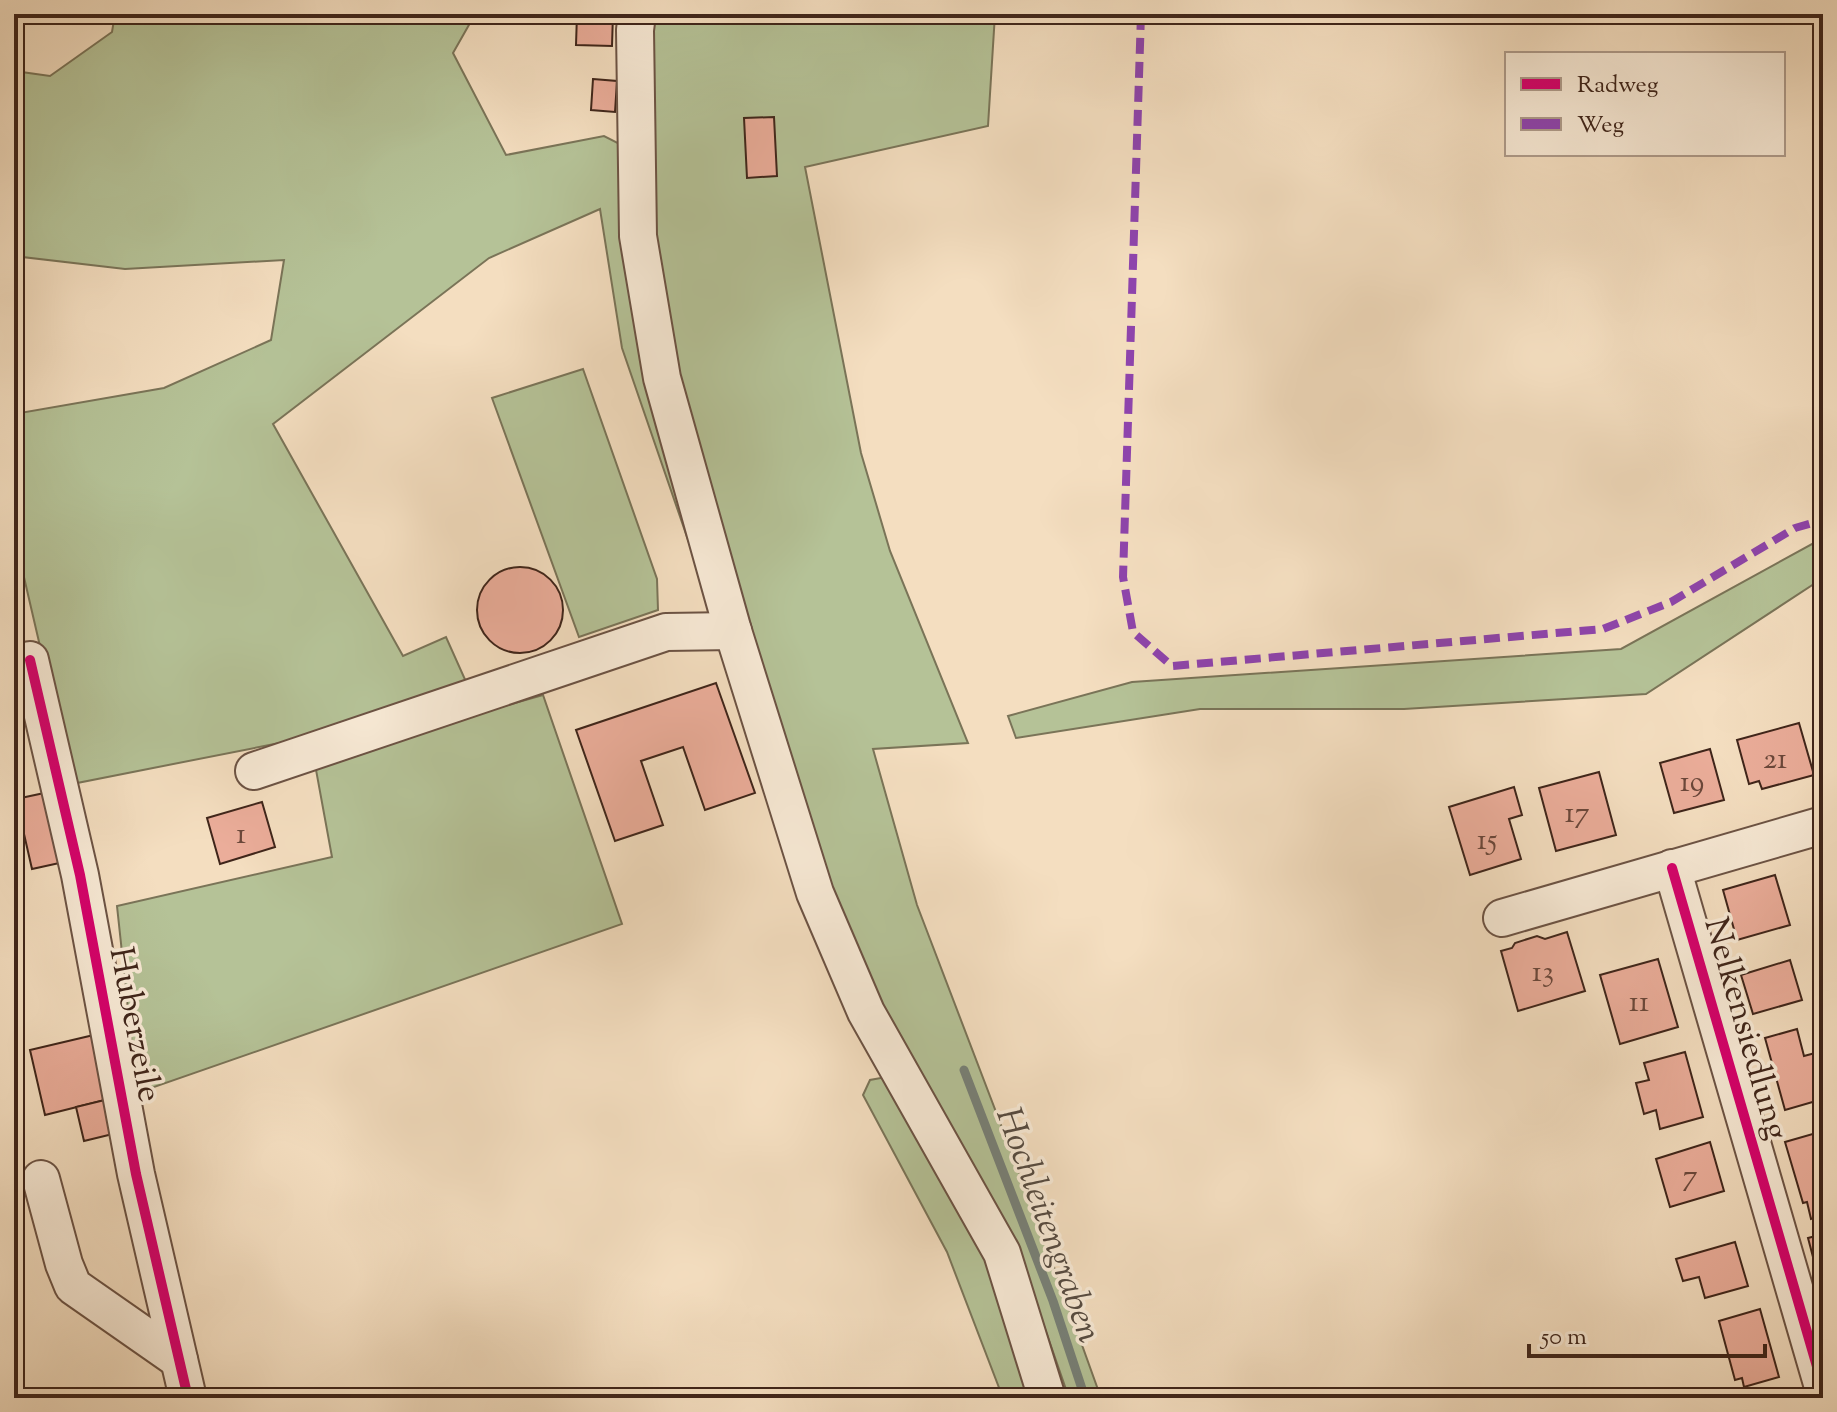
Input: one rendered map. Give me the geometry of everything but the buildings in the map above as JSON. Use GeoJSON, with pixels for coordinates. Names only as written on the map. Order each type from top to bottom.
{"type":"FeatureCollection","features":[{"type":"Feature","properties":{"kind":"street"},"geometry":{"type":"LineString","coordinates":[[637,14],[638,236],[662,378],[733,631],[815,893],[866,1012],[1002,1253],[1047,1398]]}},
{"type":"Feature","properties":{"kind":"street"},"geometry":{"type":"LineString","coordinates":[[254,771],[666,632],[733,631]]}},
{"type":"Feature","properties":{"kind":"street","name":"Huberzeile"},"geometry":{"type":"LineString","coordinates":[[30,660],[80,875],[136,1174],[188,1398]]}},
{"type":"Feature","properties":{"kind":"street"},"geometry":{"type":"LineString","coordinates":[[1502,918],[1823,825]]}},
{"type":"Feature","properties":{"kind":"street","name":"Nelkensiedlung"},"geometry":{"type":"LineString","coordinates":[[1672,868],[1823,1387]]}},
{"type":"Feature","properties":{"kind":"street"},"geometry":{"type":"LineString","coordinates":[[41,1179],[73,1286],[179,1360]]}},
{"type":"Feature","properties":{"kind":"green space"},"geometry":{"type":"Polygon","coordinates":[[[115,14],[471,14],[474,16],[453,53],[506,155],[604,136],[649,159],[654,14],[995,14],[988,126],[805,167],[861,453],[890,551],[968,743],[873,749],[917,905],[1035,1214],[1101,1398],[1069,1398],[1017,1248],[899,1050],[708,598],[622,348],[600,209],[489,258],[273,424],[403,656],[446,637],[480,713],[543,695],[622,924],[137,1093],[117,906],[332,857],[310,737],[72,784],[23,573],[14,560],[14,414],[164,388],[271,340],[284,260],[125,269],[14,256],[14,71],[50,76],[112,32],[115,14]]]}},
{"type":"Feature","properties":{"kind":"green space"},"geometry":{"type":"Polygon","coordinates":[[[583,369],[657,579],[658,610],[579,637],[492,398],[583,369]]]}},
{"type":"Feature","properties":{"kind":"green space"},"geometry":{"type":"Polygon","coordinates":[[[1823,538],[1823,578],[1646,694],[1404,709],[1200,709],[1016,738],[1008,716],[1132,682],[1621,649],[1823,538]]]}},
{"type":"Feature","properties":{"kind":"green space"},"geometry":{"type":"Polygon","coordinates":[[[886,1077],[980,1241],[1034,1398],[1003,1398],[947,1252],[863,1095],[870,1080],[886,1077]]]}},
{"type":"Feature","properties":{"kind":"waterway","name":"Hochleitengraben"},"geometry":{"type":"LineString","coordinates":[[964,1070],[1053,1301],[1085,1398]]}},
{"type":"Feature","properties":{"kind":"marked path"},"geometry":{"type":"LineString","coordinates":[[1141,14],[1123,577],[1133,632],[1172,666],[1603,629],[1671,602],[1795,528],[1823,520]]}},
{"type":"Feature","properties":{"kind":"cycle path"},"geometry":{"type":"LineString","coordinates":[[30,660],[80,875],[136,1174],[188,1398]]}},
{"type":"Feature","properties":{"kind":"cycle path"},"geometry":{"type":"LineString","coordinates":[[1672,868],[1823,1387]]}}]}
